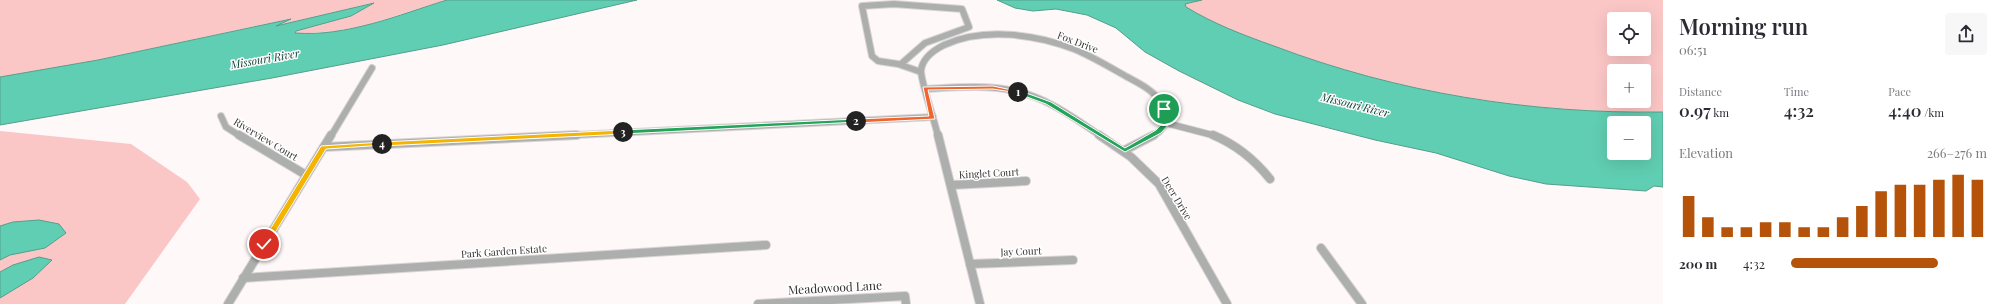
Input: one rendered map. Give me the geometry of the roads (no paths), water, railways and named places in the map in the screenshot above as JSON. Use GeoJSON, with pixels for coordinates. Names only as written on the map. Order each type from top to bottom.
{"type":"FeatureCollection","features":[{"type":"Feature","properties":{"kind":"street"},"geometry":{"type":"LineString","coordinates":[[901,64],[925,43],[969,27],[962,9],[887,3],[863,4],[862,6],[872,56],[880,62],[901,64],[921,72],[952,185],[980,304]]}},
{"type":"Feature","properties":{"kind":"street","name":"Fox Drive"},"geometry":{"type":"LineString","coordinates":[[921,72],[923,61],[930,54],[942,45],[959,39],[990,35],[1034,38],[1087,54],[1143,86],[1158,98],[1164,109],[1166,124]]}},
{"type":"Feature","properties":{"kind":"street"},"geometry":{"type":"LineString","coordinates":[[228,304],[372,68]]}},
{"type":"Feature","properties":{"kind":"street","name":"Deer Drive"},"geometry":{"type":"LineString","coordinates":[[925,89],[993,87],[1021,92],[1048,103],[1125,150],[1146,168],[1159,184],[1227,304]]}},
{"type":"Feature","properties":{"kind":"street","name":"Riverview Court"},"geometry":{"type":"LineString","coordinates":[[221,116],[226,126],[306,176]]}},
{"type":"Feature","properties":{"kind":"street"},"geometry":{"type":"LineString","coordinates":[[324,147],[933,117]]}},
{"type":"Feature","properties":{"kind":"street"},"geometry":{"type":"LineString","coordinates":[[1125,150],[1159,132],[1166,124],[1198,129],[1241,148],[1258,163],[1270,179]]}},
{"type":"Feature","properties":{"kind":"street","name":"Kinglet Court"},"geometry":{"type":"LineString","coordinates":[[952,185],[1026,181]]}},
{"type":"Feature","properties":{"kind":"street","name":"Park Garden Estate"},"geometry":{"type":"LineString","coordinates":[[244,278],[766,245]]}},
{"type":"Feature","properties":{"kind":"street"},"geometry":{"type":"LineString","coordinates":[[1321,248],[1362,304]]}},
{"type":"Feature","properties":{"kind":"street","name":"Jay Court"},"geometry":{"type":"LineString","coordinates":[[970,264],[1074,260]]}},
{"type":"Feature","properties":{"kind":"street","name":"Meadowood Lane"},"geometry":{"type":"LineString","coordinates":[[758,304],[905,296],[906,304]]}},
{"type":"Feature","properties":{"kind":"water","name":"Missouri River"},"geometry":{"type":"Polygon","coordinates":[[[447,0],[637,0],[443,45],[272,78],[0,125],[0,77],[98,60],[291,19],[276,26],[374,3],[351,16],[296,31],[295,33],[334,32],[372,24],[447,0]]]}},
{"type":"Feature","properties":{"kind":"water","name":"Missouri River"},"geometry":{"type":"Polygon","coordinates":[[[997,0],[1202,0],[1185,4],[1186,7],[1218,24],[1251,38],[1321,62],[1368,76],[1417,88],[1514,104],[1564,109],[1613,112],[1663,112],[1663,187],[1654,186],[1646,191],[1546,184],[1509,176],[1436,153],[1375,140],[1275,114],[1238,100],[1179,71],[1145,52],[1116,28],[1087,15],[1056,9],[1033,11],[1015,8],[997,0]]]}},
{"type":"Feature","properties":{"kind":"water"},"geometry":{"type":"Polygon","coordinates":[[[39,220],[59,224],[66,233],[45,248],[10,255],[0,260],[0,226],[13,222],[39,220]]]}},
{"type":"Feature","properties":{"kind":"water"},"geometry":{"type":"Polygon","coordinates":[[[39,257],[52,260],[33,278],[0,298],[0,272],[13,265],[39,257]]]}}]}
